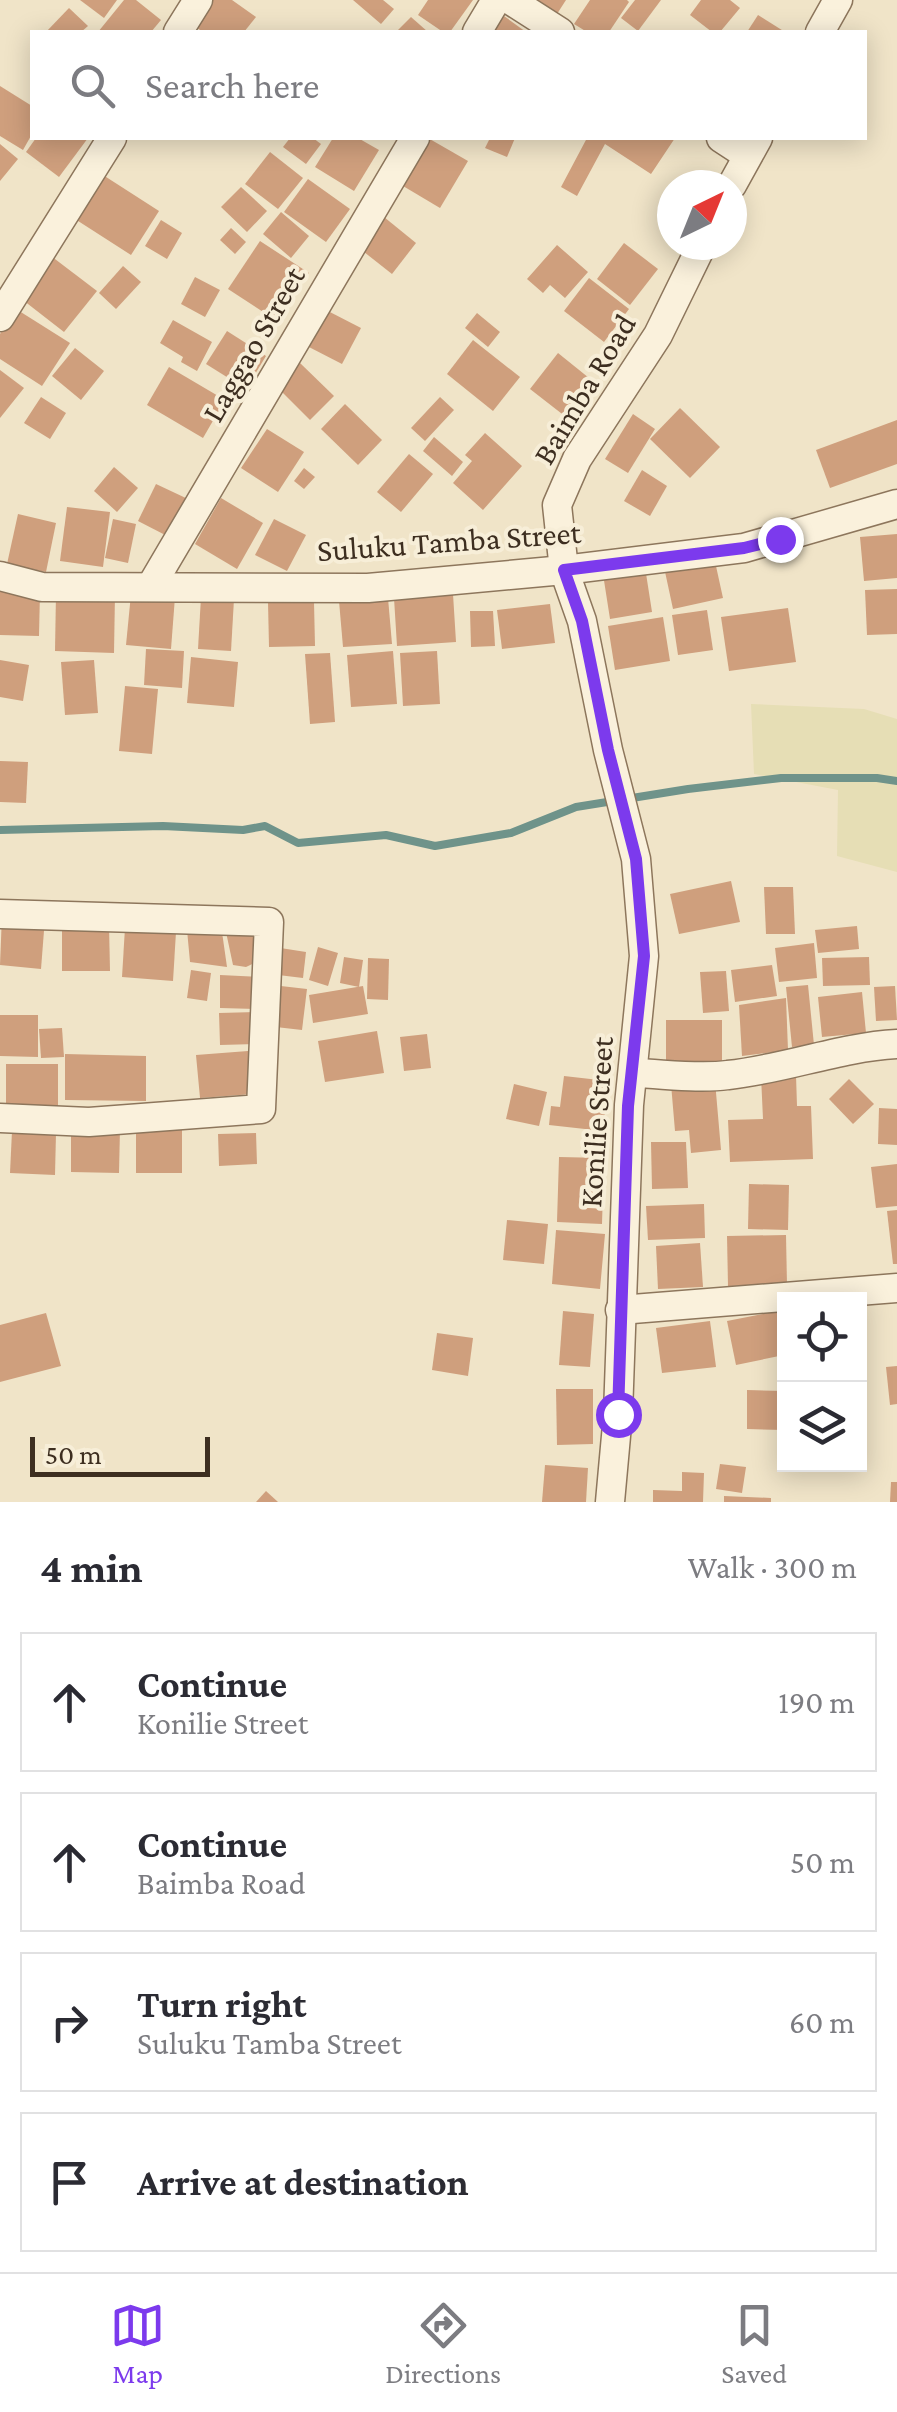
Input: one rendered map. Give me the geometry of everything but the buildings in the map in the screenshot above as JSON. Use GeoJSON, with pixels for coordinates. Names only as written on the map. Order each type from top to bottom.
{"type":"FeatureCollection","features":[{"type":"Feature","properties":{"kind":"street"},"geometry":{"type":"LineString","coordinates":[[179,30],[198,0]]}},
{"type":"Feature","properties":{"kind":"street"},"geometry":{"type":"LineString","coordinates":[[478,30],[496,0]]}},
{"type":"Feature","properties":{"kind":"street"},"geometry":{"type":"LineString","coordinates":[[510,0],[557,30]]}},
{"type":"Feature","properties":{"kind":"street"},"geometry":{"type":"LineString","coordinates":[[821,30],[838,0]]}},
{"type":"Feature","properties":{"kind":"street"},"geometry":{"type":"LineString","coordinates":[[0,317],[111,140]]}},
{"type":"Feature","properties":{"kind":"street","name":"Laggao Street"},"geometry":{"type":"LineString","coordinates":[[151,586],[414,140]]}},
{"type":"Feature","properties":{"kind":"street"},"geometry":{"type":"LineString","coordinates":[[740,170],[753,146]]}},
{"type":"Feature","properties":{"kind":"street","name":"Baimba Road"},"geometry":{"type":"LineString","coordinates":[[608,750],[582,621],[564,570],[558,504],[578,459],[658,335],[695,260]]}},
{"type":"Feature","properties":{"kind":"street","name":"Suluku Tamba Street"},"geometry":{"type":"LineString","coordinates":[[0,576],[42,587],[368,588],[744,548],[897,504]]}},
{"type":"Feature","properties":{"kind":"street","name":"Konilie Street"},"geometry":{"type":"LineString","coordinates":[[608,750],[636,859],[644,956],[628,1106],[618,1414],[610,1502]]}},
{"type":"Feature","properties":{"kind":"street"},"geometry":{"type":"LineString","coordinates":[[0,914],[269,922],[261,1109],[89,1122],[0,1118]]}},
{"type":"Feature","properties":{"kind":"street"},"geometry":{"type":"LineString","coordinates":[[634,1073],[725,1076],[897,1044]]}},
{"type":"Feature","properties":{"kind":"street"},"geometry":{"type":"LineString","coordinates":[[620,1310],[897,1288]]}},
{"type":"Feature","properties":{"kind":"shaded area"},"geometry":{"type":"Polygon","coordinates":[[[751,704],[864,709],[897,719],[897,872],[837,856],[838,790],[754,774],[751,704]]]}},
{"type":"Feature","properties":{"kind":"waterway"},"geometry":{"type":"LineString","coordinates":[[0,830],[163,826],[243,830],[265,826],[298,843],[386,835],[435,846],[511,833],[576,807],[688,789],[781,778],[897,781]]}},
{"type":"Feature","properties":{"kind":"route"},"geometry":{"type":"LineString","coordinates":[[618,1414],[628,1106],[644,956],[636,859],[608,750],[582,621],[564,570],[744,548],[780,539]]}}]}
